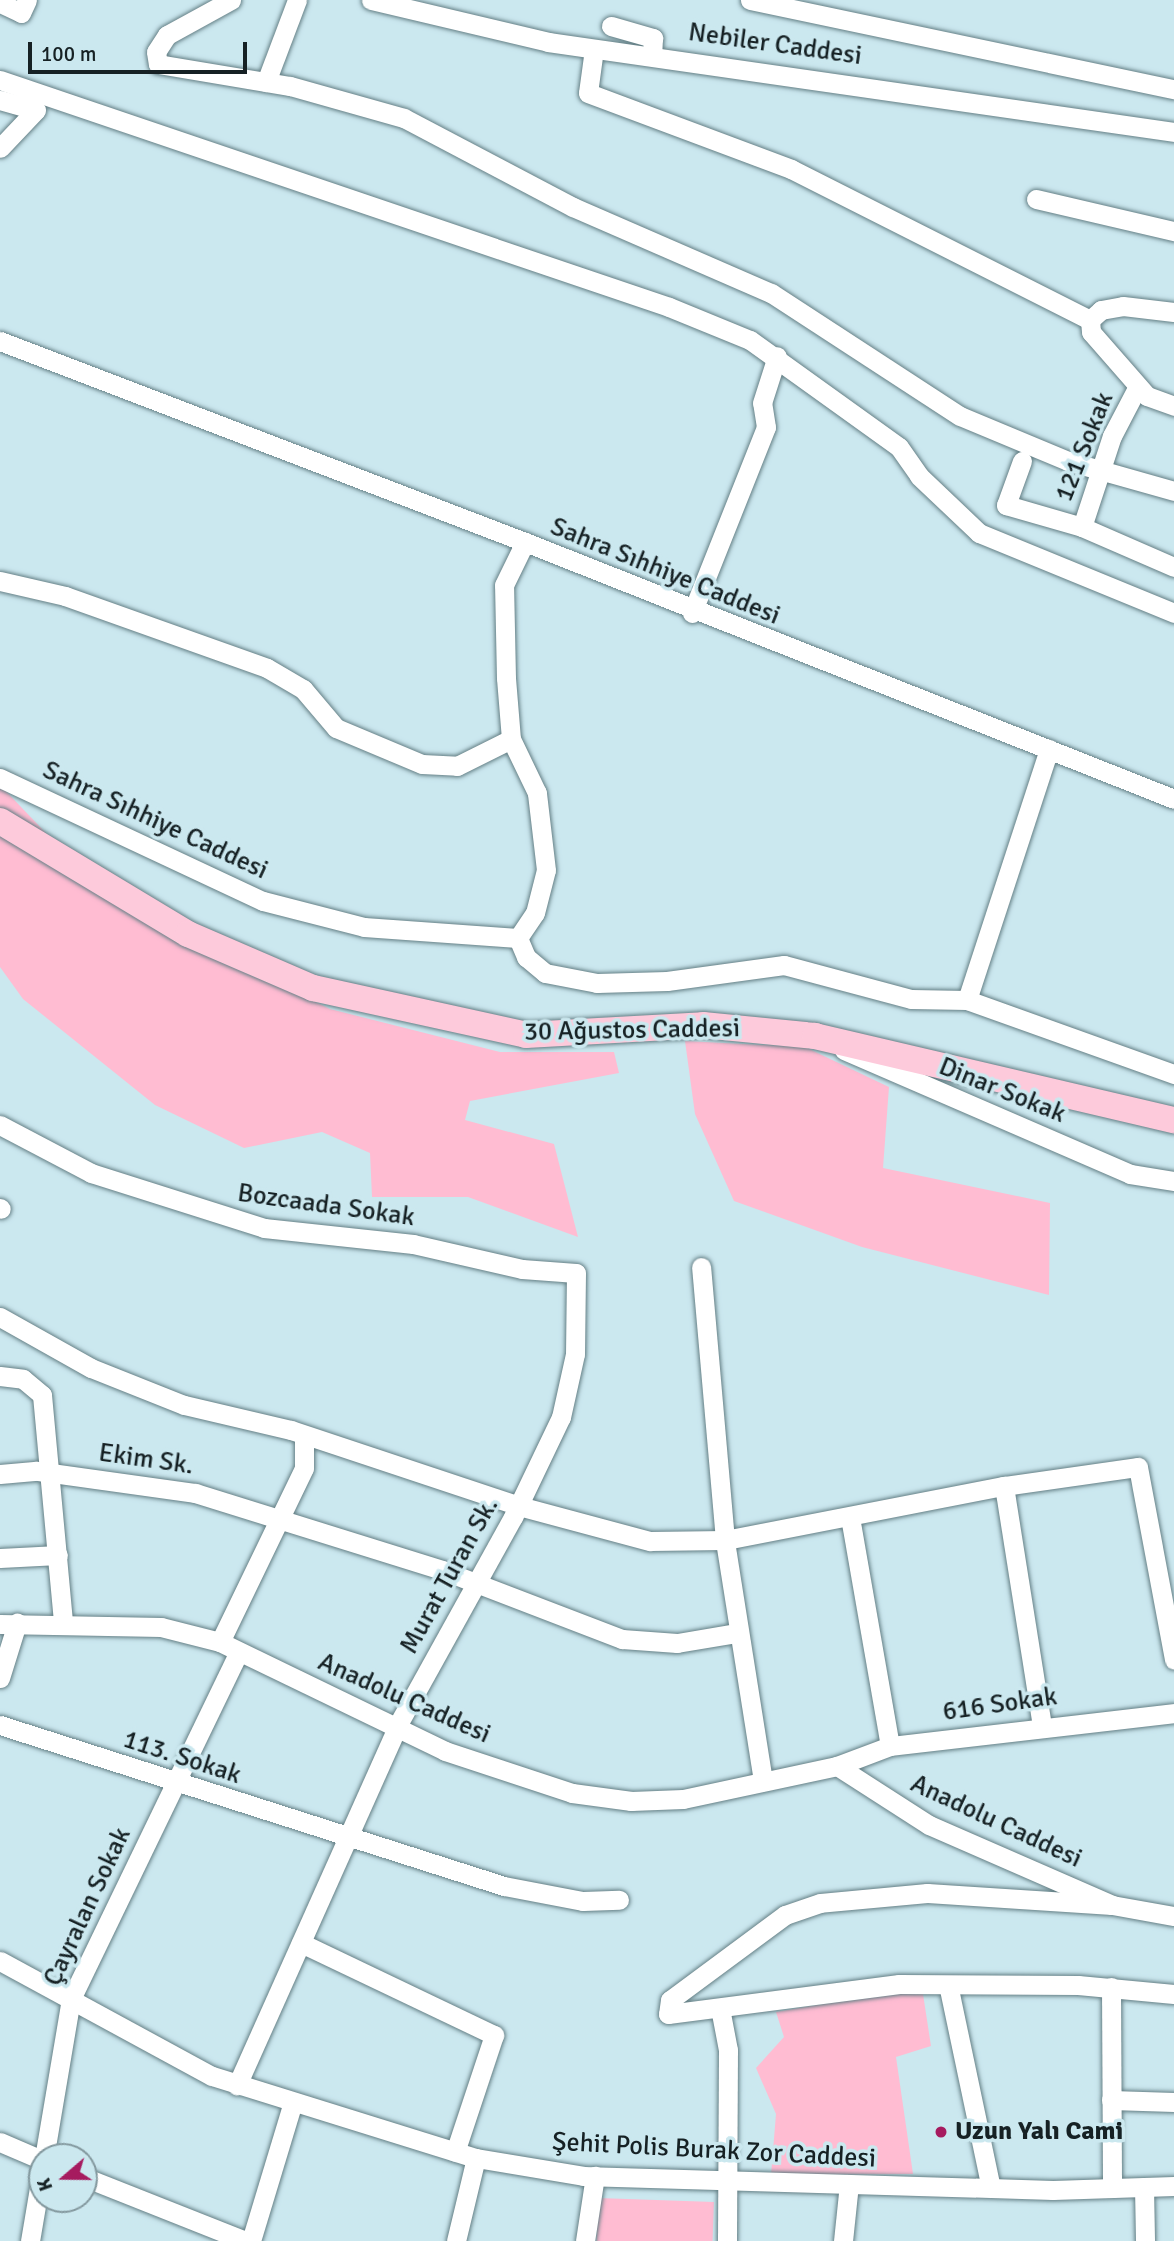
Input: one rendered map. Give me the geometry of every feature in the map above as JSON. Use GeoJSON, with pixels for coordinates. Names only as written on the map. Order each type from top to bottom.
{"type":"FeatureCollection","features":[{"type":"Feature","properties":{"kind":"main road","name":"30 Ağustos Caddesi"},"geometry":{"type":"LineString","coordinates":[[0,821],[188,934],[313,988],[526,1035],[703,1025],[815,1036],[1174,1120]]}},
{"type":"Feature","properties":{"kind":"street"},"geometry":{"type":"LineString","coordinates":[[231,0],[167,35],[156,52],[158,64],[266,82],[404,118],[573,207],[771,293],[960,416],[1104,470],[1174,491]]}},
{"type":"Feature","properties":{"kind":"street"},"geometry":{"type":"LineString","coordinates":[[266,82],[297,0]]}},
{"type":"Feature","properties":{"kind":"street","name":"Nebiler Caddesi"},"geometry":{"type":"LineString","coordinates":[[371,0],[594,49],[652,55],[1174,132]]}},
{"type":"Feature","properties":{"kind":"street"},"geometry":{"type":"LineString","coordinates":[[750,0],[1174,89]]}},
{"type":"Feature","properties":{"kind":"street"},"geometry":{"type":"LineString","coordinates":[[0,3],[24,7]]}},
{"type":"Feature","properties":{"kind":"street"},"geometry":{"type":"LineString","coordinates":[[611,26],[653,38],[652,55]]}},
{"type":"Feature","properties":{"kind":"street"},"geometry":{"type":"LineString","coordinates":[[594,49],[588,93],[791,169],[1090,320]]}},
{"type":"Feature","properties":{"kind":"street"},"geometry":{"type":"LineString","coordinates":[[0,80],[669,307],[777,356],[899,447],[919,476],[979,533],[1174,613]]}},
{"type":"Feature","properties":{"kind":"street"},"geometry":{"type":"LineString","coordinates":[[0,100],[36,110],[0,148]]}},
{"type":"Feature","properties":{"kind":"street"},"geometry":{"type":"LineString","coordinates":[[1036,199],[1174,231]]}},
{"type":"Feature","properties":{"kind":"street"},"geometry":{"type":"LineString","coordinates":[[1090,320],[1101,310],[1123,306],[1174,312]]}},
{"type":"Feature","properties":{"kind":"street"},"geometry":{"type":"LineString","coordinates":[[1090,320],[1091,332],[1139,386],[1174,405]]}},
{"type":"Feature","properties":{"kind":"street"},"geometry":{"type":"LineString","coordinates":[[0,341],[525,542]]}},
{"type":"Feature","properties":{"kind":"street"},"geometry":{"type":"LineString","coordinates":[[692,613],[766,427],[762,403],[777,356]]}},
{"type":"Feature","properties":{"kind":"street","name":"121 Sokak"},"geometry":{"type":"LineString","coordinates":[[1082,527],[1104,470],[1112,436],[1139,386]]}},
{"type":"Feature","properties":{"kind":"street"},"geometry":{"type":"LineString","coordinates":[[1022,461],[1006,505],[1082,527],[1174,567]]}},
{"type":"Feature","properties":{"kind":"street","name":"Sahra Sıhhiye Caddesi"},"geometry":{"type":"LineString","coordinates":[[0,778],[263,901],[364,927],[518,938],[535,913],[547,870],[537,793],[511,739],[504,585],[525,542],[692,613],[1174,799]]}},
{"type":"Feature","properties":{"kind":"street"},"geometry":{"type":"LineString","coordinates":[[0,581],[65,596],[267,668],[303,689],[336,728],[422,764],[457,766],[511,739]]}},
{"type":"Feature","properties":{"kind":"street"},"geometry":{"type":"LineString","coordinates":[[967,999],[1049,749]]}},
{"type":"Feature","properties":{"kind":"street"},"geometry":{"type":"LineString","coordinates":[[518,938],[526,957],[545,973],[597,983],[667,981],[784,964],[911,999],[967,999],[1174,1073]]}},
{"type":"Feature","properties":{"kind":"street","name":"Dinar Sokak"},"geometry":{"type":"LineString","coordinates":[[815,1036],[1130,1174],[1174,1181]]}},
{"type":"Feature","properties":{"kind":"street","name":"Bozcaada Sokak"},"geometry":{"type":"LineString","coordinates":[[0,1125],[91,1173],[264,1228],[412,1244],[522,1269],[576,1273]]}},
{"type":"Feature","properties":{"kind":"street"},"geometry":{"type":"LineString","coordinates":[[701,1267],[725,1540],[737,1633],[763,1781]]}},
{"type":"Feature","properties":{"kind":"street","name":"Murat Turan Sk."},"geometry":{"type":"LineString","coordinates":[[237,2085],[399,1723],[473,1583],[519,1506],[561,1417],[575,1354],[576,1273]]}},
{"type":"Feature","properties":{"kind":"street"},"geometry":{"type":"LineString","coordinates":[[0,1317],[103,1373],[184,1405],[291,1430],[304,1439],[519,1506],[650,1541],[725,1540],[1004,1486],[1138,1467],[1174,1660]]}},
{"type":"Feature","properties":{"kind":"street"},"geometry":{"type":"LineString","coordinates":[[0,1376],[23,1379],[42,1395],[63,1623]]}},
{"type":"Feature","properties":{"kind":"street"},"geometry":{"type":"LineString","coordinates":[[220,1642],[304,1468],[304,1439]]}},
{"type":"Feature","properties":{"kind":"street","name":"Ekim Sk."},"geometry":{"type":"LineString","coordinates":[[0,1474],[49,1476],[195,1493],[282,1518],[473,1583],[622,1639],[677,1643],[737,1633]]}},
{"type":"Feature","properties":{"kind":"street"},"geometry":{"type":"LineString","coordinates":[[1004,1486],[1042,1726]]}},
{"type":"Feature","properties":{"kind":"street"},"geometry":{"type":"LineString","coordinates":[[850,1517],[890,1746]]}},
{"type":"Feature","properties":{"kind":"street"},"geometry":{"type":"LineString","coordinates":[[0,1558],[58,1555]]}},
{"type":"Feature","properties":{"kind":"street"},"geometry":{"type":"LineString","coordinates":[[0,1678],[9,1623]]}},
{"type":"Feature","properties":{"kind":"street","name":"Anadolu Caddesi"},"geometry":{"type":"LineString","coordinates":[[9,1623],[161,1627],[220,1642],[238,1654],[399,1723],[445,1751],[572,1793],[631,1801],[683,1799],[837,1766],[929,1825],[1112,1905],[1174,1916]]}},
{"type":"Feature","properties":{"kind":"street","name":"Çayralan Sokak"},"geometry":{"type":"LineString","coordinates":[[44,2143],[71,2000],[238,1654]]}},
{"type":"Feature","properties":{"kind":"street","name":"616 Sokak"},"geometry":{"type":"LineString","coordinates":[[837,1766],[890,1746],[1042,1726],[1174,1713]]}},
{"type":"Feature","properties":{"kind":"street","name":"113. Sokak"},"geometry":{"type":"LineString","coordinates":[[0,1725],[347,1839],[504,1886],[583,1901],[619,1900]]}},
{"type":"Feature","properties":{"kind":"street"},"geometry":{"type":"LineString","coordinates":[[1112,1905],[927,1893],[820,1903],[785,1914],[670,2000],[667,2014],[899,1984],[949,1989],[1111,1987],[1174,1994]]}},
{"type":"Feature","properties":{"kind":"street"},"geometry":{"type":"LineString","coordinates":[[301,1943],[494,2035],[455,2152]]}},
{"type":"Feature","properties":{"kind":"street","name":"Şehit Polis Burak Zor Caddesi"},"geometry":{"type":"LineString","coordinates":[[0,1961],[237,2085],[292,2105],[476,2158],[595,2176],[991,2188],[1174,2186]]}},
{"type":"Feature","properties":{"kind":"street"},"geometry":{"type":"LineString","coordinates":[[1111,1987],[1112,2188]]}},
{"type":"Feature","properties":{"kind":"street"},"geometry":{"type":"LineString","coordinates":[[949,1989],[991,2188]]}},
{"type":"Feature","properties":{"kind":"street"},"geometry":{"type":"LineString","coordinates":[[720,2008],[728,2050],[724,2180],[727,2241]]}},
{"type":"Feature","properties":{"kind":"street"},"geometry":{"type":"LineString","coordinates":[[1111,2100],[1174,2102]]}},
{"type":"Feature","properties":{"kind":"street"},"geometry":{"type":"LineString","coordinates":[[251,2241],[292,2105]]}},
{"type":"Feature","properties":{"kind":"street"},"geometry":{"type":"LineString","coordinates":[[0,2142],[28,2154]]}},
{"type":"Feature","properties":{"kind":"street"},"geometry":{"type":"LineString","coordinates":[[457,2241],[476,2158]]}},
{"type":"Feature","properties":{"kind":"street"},"geometry":{"type":"LineString","coordinates":[[584,2241],[595,2176]]}},
{"type":"Feature","properties":{"kind":"street"},"geometry":{"type":"LineString","coordinates":[[98,2183],[246,2241]]}},
{"type":"Feature","properties":{"kind":"street"},"geometry":{"type":"LineString","coordinates":[[843,2241],[849,2184]]}},
{"type":"Feature","properties":{"kind":"street"},"geometry":{"type":"LineString","coordinates":[[1144,2187],[1145,2241]]}},
{"type":"Feature","properties":{"kind":"street","name":"Çayralan Sokak"},"geometry":{"type":"LineString","coordinates":[[30,2241],[34,2213]]}},
{"type":"Feature","properties":{"kind":"shaded area"},"geometry":{"type":"Polygon","coordinates":[[[0,785],[111,901],[330,1009],[500,1052],[614,1052],[619,1073],[470,1101],[465,1120],[554,1144],[578,1237],[468,1197],[372,1197],[370,1153],[322,1132],[244,1148],[155,1105],[23,999],[0,967],[0,785]]]}},
{"type":"Feature","properties":{"kind":"shaded area"},"geometry":{"type":"Polygon","coordinates":[[[685,1041],[805,1047],[889,1087],[883,1168],[1050,1203],[1049,1295],[862,1247],[734,1201],[695,1114],[685,1041]]]}},
{"type":"Feature","properties":{"kind":"shaded area"},"geometry":{"type":"Polygon","coordinates":[[[898,1991],[923,1994],[931,2046],[896,2057],[913,2174],[771,2175],[776,2114],[756,2068],[784,2037],[776,2012],[898,1991]]]}},
{"type":"Feature","properties":{"kind":"shaded area"},"geometry":{"type":"Polygon","coordinates":[[[598,2198],[714,2202],[713,2241],[596,2241],[598,2198]]]}},
{"type":"Feature","properties":{"kind":"place","name":"Uzun Yalı Cami"},"geometry":{"type":"Point","coordinates":[941,2132]}}]}
